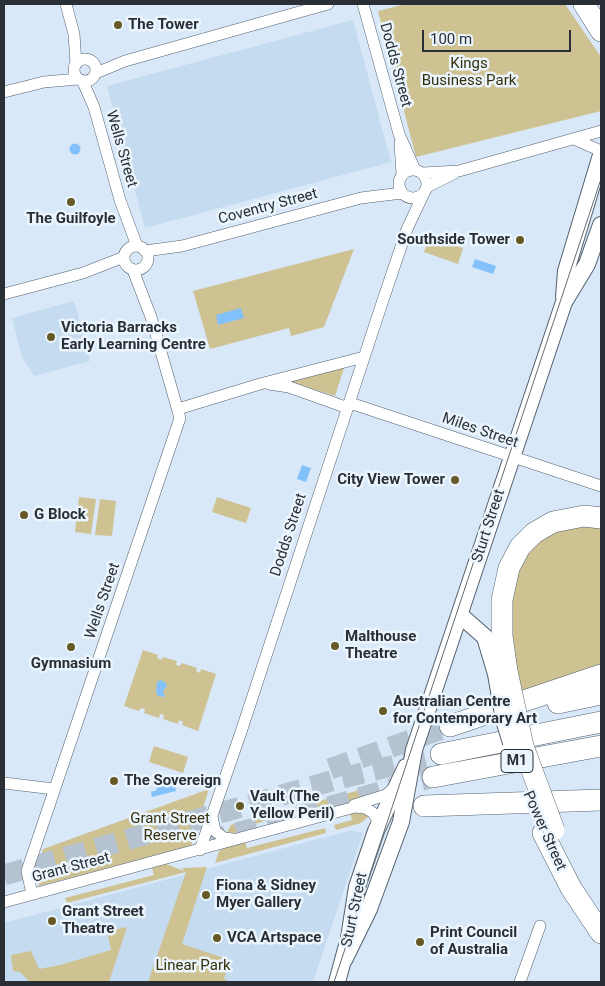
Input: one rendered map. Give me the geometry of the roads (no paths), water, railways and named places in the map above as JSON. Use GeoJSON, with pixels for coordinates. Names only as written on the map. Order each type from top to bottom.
{"type":"FeatureCollection","features":[{"type":"Feature","properties":{"kind":"highway"},"geometry":{"type":"LineString","coordinates":[[584,4],[601,31]]}},
{"type":"Feature","properties":{"kind":"highway","name":"Power Street"},"geometry":{"type":"LineString","coordinates":[[601,518],[584,516],[553,522],[534,533],[520,547],[509,568],[502,600],[501,672],[549,831],[601,914]]}},
{"type":"Feature","properties":{"kind":"highway"},"geometry":{"type":"LineString","coordinates":[[450,726],[601,675]]}},
{"type":"Feature","properties":{"kind":"highway"},"geometry":{"type":"LineString","coordinates":[[511,744],[511,727],[516,720],[550,705],[601,694]]}},
{"type":"Feature","properties":{"kind":"highway","name":"M1"},"geometry":{"type":"LineString","coordinates":[[441,754],[601,722]]}},
{"type":"Feature","properties":{"kind":"highway","name":"Power Street"},"geometry":{"type":"LineString","coordinates":[[511,744],[549,831],[571,888],[601,934]]}},
{"type":"Feature","properties":{"kind":"highway","name":"M1"},"geometry":{"type":"LineString","coordinates":[[433,777],[601,746]]}},
{"type":"Feature","properties":{"kind":"highway"},"geometry":{"type":"LineString","coordinates":[[424,806],[601,800]]}},
{"type":"Feature","properties":{"kind":"main road","name":"Sturt Street"},"geometry":{"type":"LineString","coordinates":[[564,302],[566,271],[601,155]]}},
{"type":"Feature","properties":{"kind":"main road","name":"Sturt Street"},"geometry":{"type":"LineString","coordinates":[[344,960],[368,909],[398,831],[414,750],[564,302],[587,264],[601,225]]}},
{"type":"Feature","properties":{"kind":"main road","name":"Power Street"},"geometry":{"type":"LineString","coordinates":[[460,615],[485,637],[501,672],[504,720],[511,744]]}},
{"type":"Feature","properties":{"kind":"main road","name":"Sturt Street"},"geometry":{"type":"LineString","coordinates":[[337,982],[344,960],[356,894],[376,831],[414,750]]}},
{"type":"Feature","properties":{"kind":"street","name":"Wells Street"},"geometry":{"type":"LineString","coordinates":[[32,894],[27,871],[178,424],[178,409],[66,4]]}},
{"type":"Feature","properties":{"kind":"street"},"geometry":{"type":"LineString","coordinates":[[4,92],[125,61],[328,4]]}},
{"type":"Feature","properties":{"kind":"street","name":"Dodds Street"},"geometry":{"type":"LineString","coordinates":[[363,4],[399,134],[408,229]]}},
{"type":"Feature","properties":{"kind":"street"},"geometry":{"type":"LineString","coordinates":[[459,171],[419,171],[403,186],[417,198],[425,190],[459,171],[574,139],[583,134],[601,131]]}},
{"type":"Feature","properties":{"kind":"street","name":"Dodds Street"},"geometry":{"type":"LineString","coordinates":[[200,850],[364,357],[408,229],[425,190],[427,180],[419,171],[399,134]]}},
{"type":"Feature","properties":{"kind":"street"},"geometry":{"type":"LineString","coordinates":[[574,139],[601,150]]}},
{"type":"Feature","properties":{"kind":"street","name":"Coventry Street"},"geometry":{"type":"LineString","coordinates":[[4,294],[403,186]]}},
{"type":"Feature","properties":{"kind":"street","name":"Miles Street"},"geometry":{"type":"LineString","coordinates":[[178,409],[260,384],[364,357]]}},
{"type":"Feature","properties":{"kind":"street","name":"Miles Street"},"geometry":{"type":"LineString","coordinates":[[260,384],[289,387],[601,486]]}},
{"type":"Feature","properties":{"kind":"street"},"geometry":{"type":"LineString","coordinates":[[4,783],[54,790]]}},
{"type":"Feature","properties":{"kind":"street","name":"Grant Street"},"geometry":{"type":"LineString","coordinates":[[334,812],[386,795],[396,786]]}},
{"type":"Feature","properties":{"kind":"street","name":"Grant Street"},"geometry":{"type":"LineString","coordinates":[[4,902],[355,807],[365,808],[377,818],[376,831]]}},
{"type":"Feature","properties":{"kind":"street"},"geometry":{"type":"LineString","coordinates":[[213,810],[212,821],[215,831],[224,838],[233,840]]}},
{"type":"Feature","properties":{"kind":"street"},"geometry":{"type":"LineString","coordinates":[[520,982],[540,926]]}},
{"type":"Feature","properties":{"kind":"water"},"geometry":{"type":"Polygon","coordinates":[[[75,143],[81,149],[75,155],[69,149],[75,143]]]}},
{"type":"Feature","properties":{"kind":"water"},"geometry":{"type":"Polygon","coordinates":[[[475,259],[496,266],[493,274],[472,267],[475,259]]]}},
{"type":"Feature","properties":{"kind":"water"},"geometry":{"type":"Polygon","coordinates":[[[241,308],[244,318],[218,325],[216,315],[241,308]]]}},
{"type":"Feature","properties":{"kind":"water"},"geometry":{"type":"Polygon","coordinates":[[[302,465],[311,468],[306,482],[297,479],[302,465]]]}},
{"type":"Feature","properties":{"kind":"water"},"geometry":{"type":"Polygon","coordinates":[[[161,680],[167,686],[163,691],[165,697],[158,696],[156,692],[157,682],[161,680]]]}},
{"type":"Feature","properties":{"kind":"water"},"geometry":{"type":"Polygon","coordinates":[[[164,781],[166,787],[175,785],[176,791],[152,797],[151,792],[157,790],[155,784],[164,781]]]}},
{"type":"Feature","properties":{"kind":"tunnel"},"geometry":{"type":"LineString","coordinates":[[330,769],[450,726]]}},
{"type":"Feature","properties":{"kind":"tunnel"},"geometry":{"type":"LineString","coordinates":[[4,875],[338,779],[441,754]]}},
{"type":"Feature","properties":{"kind":"tunnel"},"geometry":{"type":"LineString","coordinates":[[206,842],[433,777]]}},
{"type":"Feature","properties":{"kind":"tram line"},"geometry":{"type":"LineString","coordinates":[[334,982],[601,179]]}},
{"type":"Feature","properties":{"kind":"place","name":"The Tower"},"geometry":{"type":"Point","coordinates":[118,25]}},
{"type":"Feature","properties":{"kind":"place","name":"The Guilfoyle"},"geometry":{"type":"Point","coordinates":[71,202]}},
{"type":"Feature","properties":{"kind":"place","name":"Southside Tower"},"geometry":{"type":"Point","coordinates":[520,240]}},
{"type":"Feature","properties":{"kind":"place","name":"Victoria Barracks Early Learning Centre"},"geometry":{"type":"Point","coordinates":[51,337]}},
{"type":"Feature","properties":{"kind":"place","name":"City View Tower"},"geometry":{"type":"Point","coordinates":[455,480]}},
{"type":"Feature","properties":{"kind":"place","name":"G Block"},"geometry":{"type":"Point","coordinates":[24,515]}},
{"type":"Feature","properties":{"kind":"place","name":"Malthouse Theatre"},"geometry":{"type":"Point","coordinates":[335,646]}},
{"type":"Feature","properties":{"kind":"place","name":"Gymnasium"},"geometry":{"type":"Point","coordinates":[71,647]}},
{"type":"Feature","properties":{"kind":"place","name":"Australian Centre for Contemporary Art"},"geometry":{"type":"Point","coordinates":[383,711]}},
{"type":"Feature","properties":{"kind":"place","name":"The Sovereign"},"geometry":{"type":"Point","coordinates":[114,781]}},
{"type":"Feature","properties":{"kind":"place","name":"Vault (The Yellow Peril)"},"geometry":{"type":"Point","coordinates":[240,806]}},
{"type":"Feature","properties":{"kind":"place","name":"Fiona & Sidney Myer Gallery"},"geometry":{"type":"Point","coordinates":[206,895]}},
{"type":"Feature","properties":{"kind":"place","name":"Grant Street Theatre"},"geometry":{"type":"Point","coordinates":[52,921]}},
{"type":"Feature","properties":{"kind":"place","name":"VCA Artspace"},"geometry":{"type":"Point","coordinates":[217,938]}},
{"type":"Feature","properties":{"kind":"place","name":"Print Council of Australia"},"geometry":{"type":"Point","coordinates":[420,942]}},
{"type":"Feature","properties":{"kind":"park label","name":"Kings Business Park"},"geometry":{"type":"Point","coordinates":[469,72]}},
{"type":"Feature","properties":{"kind":"park label","name":"Grant Street Reserve"},"geometry":{"type":"Point","coordinates":[170,828]}},
{"type":"Feature","properties":{"kind":"park label","name":"Linear Park"},"geometry":{"type":"Point","coordinates":[193,966]}}]}
